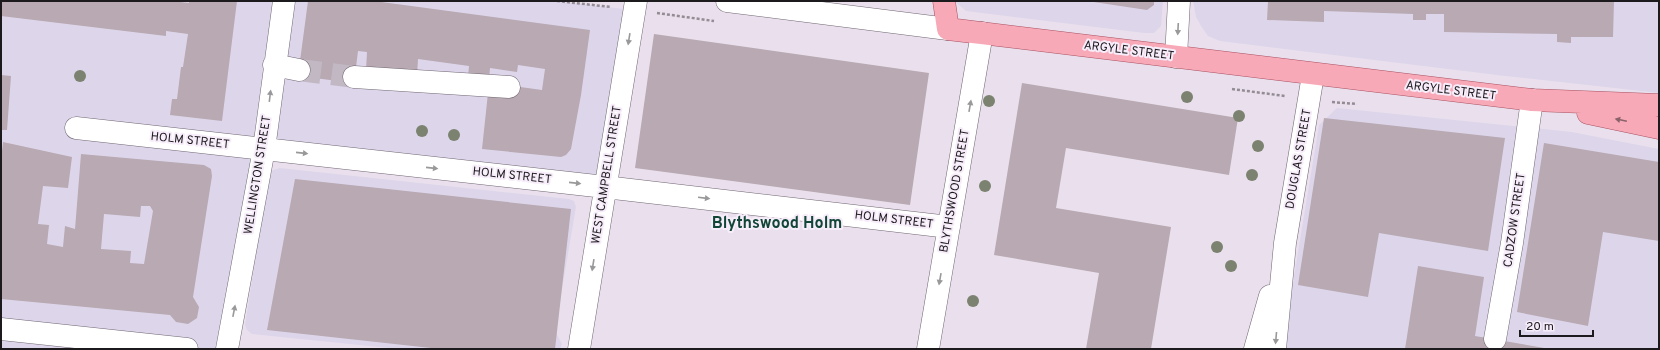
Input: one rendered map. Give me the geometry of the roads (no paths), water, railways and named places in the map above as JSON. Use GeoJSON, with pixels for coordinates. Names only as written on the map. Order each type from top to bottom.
{"type":"FeatureCollection","features":[{"type":"Feature","properties":{"kind":"main road"},"geometry":{"type":"LineString","coordinates":[[944,1],[948,29]]}},
{"type":"Feature","properties":{"kind":"main road","name":"ARGYLE STREET"},"geometry":{"type":"LineString","coordinates":[[948,29],[1313,75],[1532,100],[1659,105]]}},
{"type":"Feature","properties":{"kind":"main road","name":"ARGYLE STREET"},"geometry":{"type":"LineString","coordinates":[[1532,100],[1659,128]]}},
{"type":"Feature","properties":{"kind":"street","name":"WELLINGTON STREET"},"geometry":{"type":"LineString","coordinates":[[227,349],[264,149],[274,65],[284,1]]}},
{"type":"Feature","properties":{"kind":"street","name":"WEST CAMPBELL STREET"},"geometry":{"type":"LineString","coordinates":[[579,349],[636,1]]}},
{"type":"Feature","properties":{"kind":"street","name":"ARGYLE STREET"},"geometry":{"type":"LineString","coordinates":[[727,1],[948,29]]}},
{"type":"Feature","properties":{"kind":"street"},"geometry":{"type":"LineString","coordinates":[[1176,57],[1179,1]]}},
{"type":"Feature","properties":{"kind":"street","name":"BLYTHSWOOD STREET"},"geometry":{"type":"LineString","coordinates":[[928,349],[982,33]]}},
{"type":"Feature","properties":{"kind":"street"},"geometry":{"type":"LineString","coordinates":[[274,65],[299,70]]}},
{"type":"Feature","properties":{"kind":"street","name":"DOUGLAS STREET"},"geometry":{"type":"LineString","coordinates":[[1275,349],[1285,243],[1313,75]]}},
{"type":"Feature","properties":{"kind":"street"},"geometry":{"type":"LineString","coordinates":[[354,77],[508,87]]}},
{"type":"Feature","properties":{"kind":"street","name":"CADZOW STREET"},"geometry":{"type":"LineString","coordinates":[[1495,339],[1512,244],[1532,100]]}},
{"type":"Feature","properties":{"kind":"street","name":"HOLM STREET"},"geometry":{"type":"LineString","coordinates":[[76,128],[949,227]]}},
{"type":"Feature","properties":{"kind":"street","name":"DOUGLAS STREET"},"geometry":{"type":"LineString","coordinates":[[1255,349],[1285,243]]}},
{"type":"Feature","properties":{"kind":"street"},"geometry":{"type":"LineString","coordinates":[[1,329],[187,349]]}},
{"type":"Feature","properties":{"kind":"tunnel"},"geometry":{"type":"LineString","coordinates":[[299,70],[354,77]]}},
{"type":"Feature","properties":{"kind":"district","name":"Blythswood Holm"},"geometry":{"type":"Point","coordinates":[777,224]}}]}
